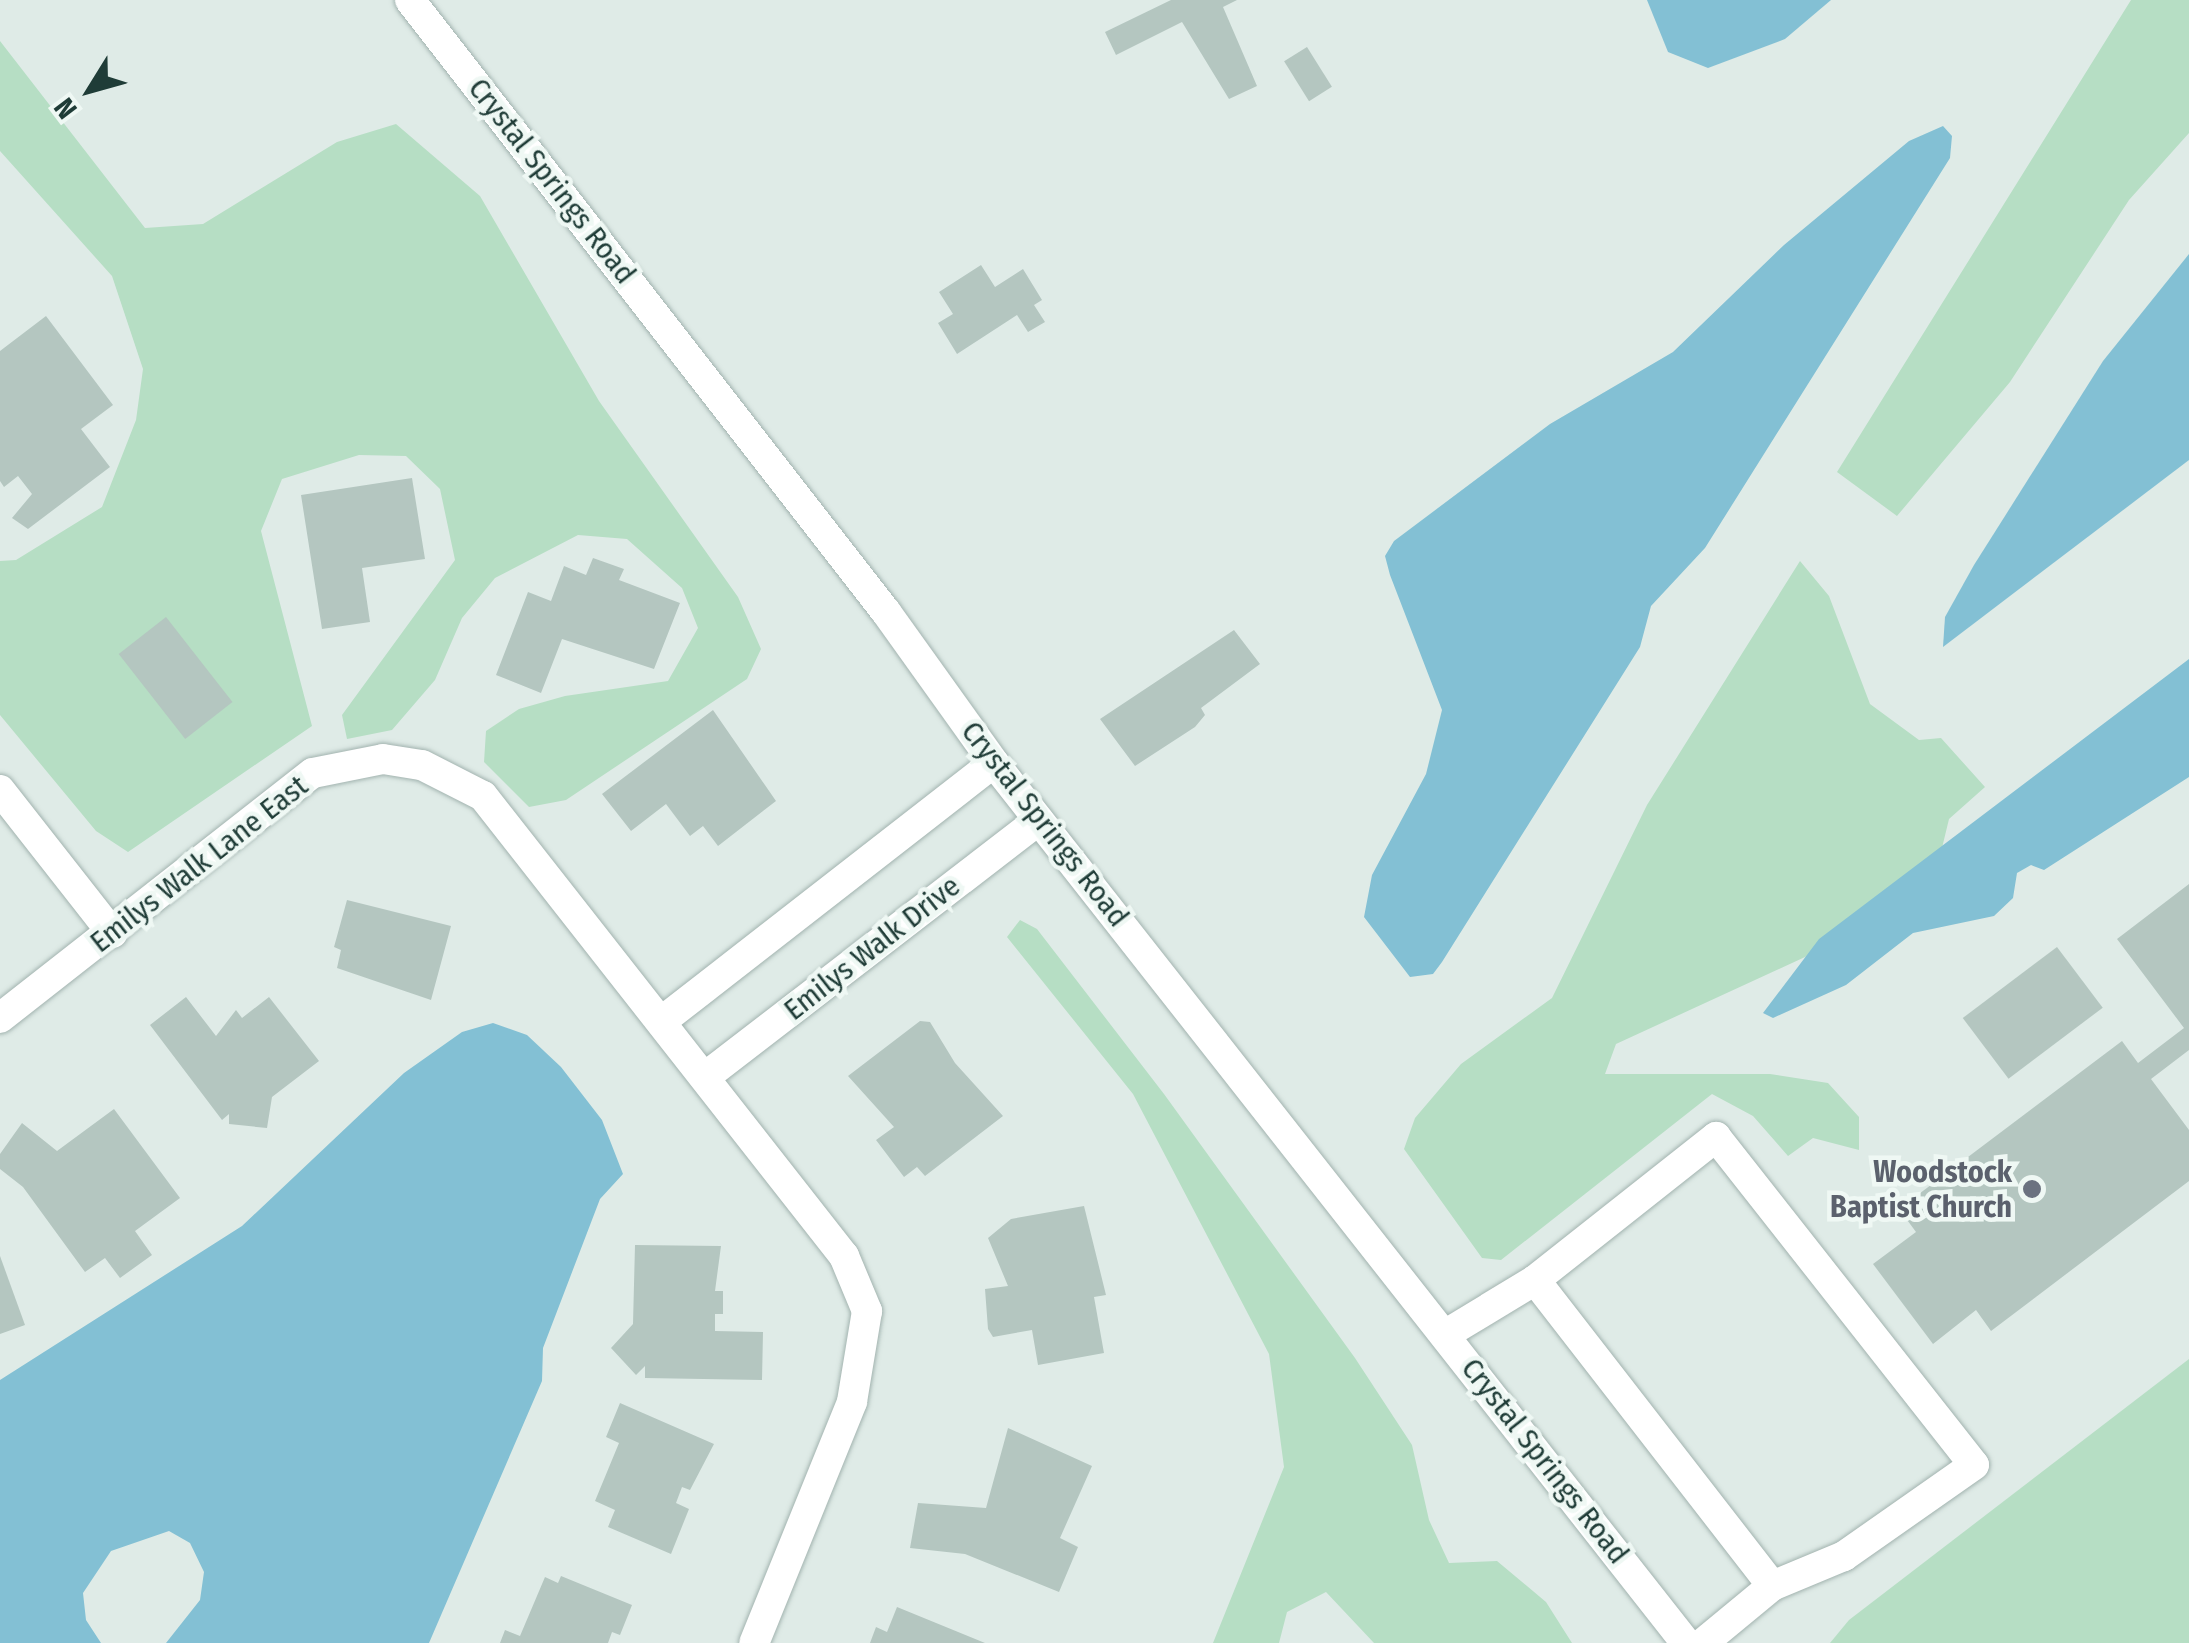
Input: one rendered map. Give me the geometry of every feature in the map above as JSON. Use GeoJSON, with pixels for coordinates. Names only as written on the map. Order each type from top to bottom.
{"type":"FeatureCollection","features":[{"type":"Feature","properties":{"kind":"street","name":"Crystal Springs Road"},"geometry":{"type":"LineString","coordinates":[[410,0],[874,596],[994,764],[1686,1643]]}},
{"type":"Feature","properties":{"kind":"street","name":"Emilys Walk Lane East"},"geometry":{"type":"LineString","coordinates":[[0,1018],[313,773],[382,759],[422,764],[483,796],[844,1256],[866,1311],[852,1402],[754,1643]]}},
{"type":"Feature","properties":{"kind":"street"},"geometry":{"type":"LineString","coordinates":[[662,1021],[994,764]]}},
{"type":"Feature","properties":{"kind":"street"},"geometry":{"type":"LineString","coordinates":[[0,790],[112,932]]}},
{"type":"Feature","properties":{"kind":"street","name":"Emilys Walk Drive"},"geometry":{"type":"LineString","coordinates":[[705,1076],[1039,820]]}},
{"type":"Feature","properties":{"kind":"street"},"geometry":{"type":"LineString","coordinates":[[1446,1334],[1535,1280],[1716,1136],[1974,1465],[1844,1556],[1772,1586],[1703,1643]]}},
{"type":"Feature","properties":{"kind":"street"},"geometry":{"type":"LineString","coordinates":[[1535,1280],[1772,1586]]}},
{"type":"Feature","properties":{"kind":"green space"},"geometry":{"type":"Polygon","coordinates":[[[2131,0],[2189,0],[2189,133],[2129,200],[2010,382],[1897,516],[1837,472],[2131,0]]]}},
{"type":"Feature","properties":{"kind":"green space"},"geometry":{"type":"Polygon","coordinates":[[[0,41],[145,228],[203,224],[337,142],[396,124],[480,196],[599,401],[738,597],[761,649],[747,679],[566,800],[529,807],[484,762],[486,731],[519,709],[565,696],[668,681],[698,628],[682,588],[627,539],[578,535],[495,578],[462,618],[435,680],[392,730],[347,739],[342,715],[455,560],[440,489],[406,456],[359,455],[282,479],[261,531],[312,726],[128,852],[96,831],[0,715],[0,561],[16,560],[102,507],[136,420],[143,369],[112,276],[0,151],[0,41]]]}},
{"type":"Feature","properties":{"kind":"green space"},"geometry":{"type":"Polygon","coordinates":[[[1800,561],[1829,596],[1870,704],[1919,740],[1941,738],[1985,787],[1949,819],[1942,848],[1805,957],[1616,1044],[1605,1074],[1770,1074],[1828,1083],[1859,1117],[1859,1150],[1813,1138],[1788,1156],[1753,1116],[1712,1094],[1501,1260],[1482,1258],[1404,1149],[1415,1118],[1461,1064],[1552,998],[1647,805],[1800,561]]]}},
{"type":"Feature","properties":{"kind":"green space"},"geometry":{"type":"Polygon","coordinates":[[[1020,920],[1037,929],[1164,1094],[1355,1358],[1412,1445],[1429,1520],[1449,1563],[1497,1561],[1546,1602],[1572,1643],[1374,1643],[1326,1592],[1287,1612],[1279,1643],[1213,1643],[1284,1467],[1269,1354],[1133,1094],[1007,937],[1020,920]]]}},
{"type":"Feature","properties":{"kind":"green space"},"geometry":{"type":"Polygon","coordinates":[[[2189,1359],[2189,1643],[1830,1643],[1849,1620],[2189,1359]]]}},
{"type":"Feature","properties":{"kind":"water"},"geometry":{"type":"Polygon","coordinates":[[[1647,0],[1831,0],[1785,39],[1708,68],[1668,52],[1647,0]]]}},
{"type":"Feature","properties":{"kind":"water"},"geometry":{"type":"Polygon","coordinates":[[[1943,126],[1952,136],[1950,158],[1705,548],[1651,606],[1640,647],[1442,962],[1433,974],[1410,977],[1364,917],[1372,875],[1426,774],[1442,710],[1390,575],[1385,556],[1394,541],[1550,424],[1673,352],[1784,245],[1909,141],[1943,126]]]}},
{"type":"Feature","properties":{"kind":"water"},"geometry":{"type":"Polygon","coordinates":[[[2189,254],[2189,460],[1943,647],[1945,617],[1974,565],[2103,361],[2189,254]]]}},
{"type":"Feature","properties":{"kind":"water"},"geometry":{"type":"Polygon","coordinates":[[[2189,659],[2189,777],[2044,870],[2031,865],[2017,873],[2013,898],[1994,916],[1913,933],[1846,985],[1773,1018],[1763,1013],[1819,939],[2189,659]]]}},
{"type":"Feature","properties":{"kind":"water"},"geometry":{"type":"Polygon","coordinates":[[[493,1023],[527,1035],[561,1067],[602,1120],[623,1174],[600,1199],[543,1348],[542,1381],[429,1643],[166,1643],[200,1600],[204,1572],[190,1543],[169,1531],[111,1551],[83,1593],[86,1620],[101,1643],[0,1643],[0,1380],[242,1226],[404,1073],[462,1032],[493,1023]]]}},
{"type":"Feature","properties":{"kind":"building"},"geometry":{"type":"Polygon","coordinates":[[[1171,0],[1237,0],[1223,7],[1257,86],[1229,99],[1182,22],[1116,55],[1105,32],[1171,0]]]}},
{"type":"Feature","properties":{"kind":"building"},"geometry":{"type":"Polygon","coordinates":[[[1307,47],[1332,87],[1309,101],[1284,61],[1307,47]]]}},
{"type":"Feature","properties":{"kind":"building"},"geometry":{"type":"Polygon","coordinates":[[[981,265],[995,287],[1023,269],[1042,300],[1034,305],[1045,322],[1028,332],[1017,315],[957,354],[938,323],[953,314],[939,292],[981,265]]]}},
{"type":"Feature","properties":{"kind":"building"},"geometry":{"type":"Polygon","coordinates":[[[46,316],[113,405],[81,429],[110,467],[28,529],[12,518],[32,494],[18,476],[4,487],[0,481],[0,351],[46,316]]]}},
{"type":"Feature","properties":{"kind":"building"},"geometry":{"type":"Polygon","coordinates":[[[412,478],[425,559],[362,568],[370,622],[322,629],[301,495],[412,478]]]}},
{"type":"Feature","properties":{"kind":"building"},"geometry":{"type":"Polygon","coordinates":[[[593,558],[624,569],[619,580],[680,603],[654,669],[562,639],[541,693],[496,675],[528,592],[551,601],[564,566],[586,575],[593,558]]]}},
{"type":"Feature","properties":{"kind":"building"},"geometry":{"type":"Polygon","coordinates":[[[166,617],[232,702],[185,739],[119,654],[166,617]]]}},
{"type":"Feature","properties":{"kind":"building"},"geometry":{"type":"Polygon","coordinates":[[[1234,630],[1260,664],[1201,708],[1205,715],[1195,727],[1135,766],[1100,719],[1234,630]]]}},
{"type":"Feature","properties":{"kind":"building"},"geometry":{"type":"Polygon","coordinates":[[[713,710],[776,801],[718,846],[703,826],[690,836],[666,804],[631,831],[602,794],[713,710]]]}},
{"type":"Feature","properties":{"kind":"building"},"geometry":{"type":"Polygon","coordinates":[[[2189,884],[2189,1050],[2151,1079],[2189,1130],[2189,1181],[1991,1331],[1976,1310],[1933,1344],[1873,1264],[1916,1232],[1899,1209],[2122,1041],[2138,1063],[2184,1028],[2117,939],[2189,884]]]}},
{"type":"Feature","properties":{"kind":"building"},"geometry":{"type":"Polygon","coordinates":[[[347,900],[451,926],[431,1000],[337,968],[341,950],[334,947],[347,900]]]}},
{"type":"Feature","properties":{"kind":"building"},"geometry":{"type":"Polygon","coordinates":[[[2057,947],[2103,1008],[2008,1079],[1963,1018],[2057,947]]]}},
{"type":"Feature","properties":{"kind":"building"},"geometry":{"type":"Polygon","coordinates":[[[186,997],[216,1036],[236,1010],[242,1018],[269,997],[319,1061],[272,1097],[267,1128],[229,1124],[229,1114],[222,1120],[150,1025],[186,997]]]}},
{"type":"Feature","properties":{"kind":"building"},"geometry":{"type":"Polygon","coordinates":[[[920,1021],[930,1022],[955,1063],[1003,1116],[925,1176],[917,1167],[904,1177],[876,1140],[894,1127],[848,1076],[920,1021]]]}},
{"type":"Feature","properties":{"kind":"building"},"geometry":{"type":"Polygon","coordinates":[[[114,1109],[180,1198],[135,1231],[152,1255],[120,1278],[105,1258],[85,1272],[23,1187],[0,1169],[0,1154],[22,1123],[57,1151],[114,1109]]]}},
{"type":"Feature","properties":{"kind":"building"},"geometry":{"type":"Polygon","coordinates":[[[1084,1206],[1106,1295],[1094,1297],[1104,1353],[1038,1365],[1032,1330],[993,1337],[988,1329],[985,1289],[1008,1286],[988,1238],[1011,1219],[1084,1206]]]}},
{"type":"Feature","properties":{"kind":"building"},"geometry":{"type":"Polygon","coordinates":[[[635,1245],[721,1246],[715,1291],[723,1291],[723,1314],[715,1314],[715,1331],[763,1332],[762,1380],[645,1378],[645,1366],[636,1375],[611,1348],[633,1324],[635,1245]]]}},
{"type":"Feature","properties":{"kind":"building"},"geometry":{"type":"Polygon","coordinates":[[[0,1256],[25,1325],[0,1334],[0,1256]]]}},
{"type":"Feature","properties":{"kind":"building"},"geometry":{"type":"Polygon","coordinates":[[[620,1403],[714,1444],[690,1490],[682,1487],[676,1503],[689,1509],[671,1554],[608,1527],[615,1510],[595,1501],[619,1443],[606,1437],[620,1403]]]}},
{"type":"Feature","properties":{"kind":"building"},"geometry":{"type":"Polygon","coordinates":[[[1008,1428],[1092,1466],[1060,1538],[1078,1547],[1059,1592],[965,1554],[910,1548],[918,1503],[986,1508],[1008,1428]]]}},
{"type":"Feature","properties":{"kind":"building"},"geometry":{"type":"Polygon","coordinates":[[[561,1576],[632,1605],[620,1635],[612,1632],[608,1643],[500,1643],[505,1630],[520,1636],[545,1577],[558,1583],[561,1576]]]}},
{"type":"Feature","properties":{"kind":"building"},"geometry":{"type":"Polygon","coordinates":[[[897,1607],[985,1643],[870,1643],[876,1627],[887,1632],[897,1607]]]}},
{"type":"Feature","properties":{"kind":"place","name":"Woodstock Baptist Church"},"geometry":{"type":"Point","coordinates":[2032,1189]}}]}
